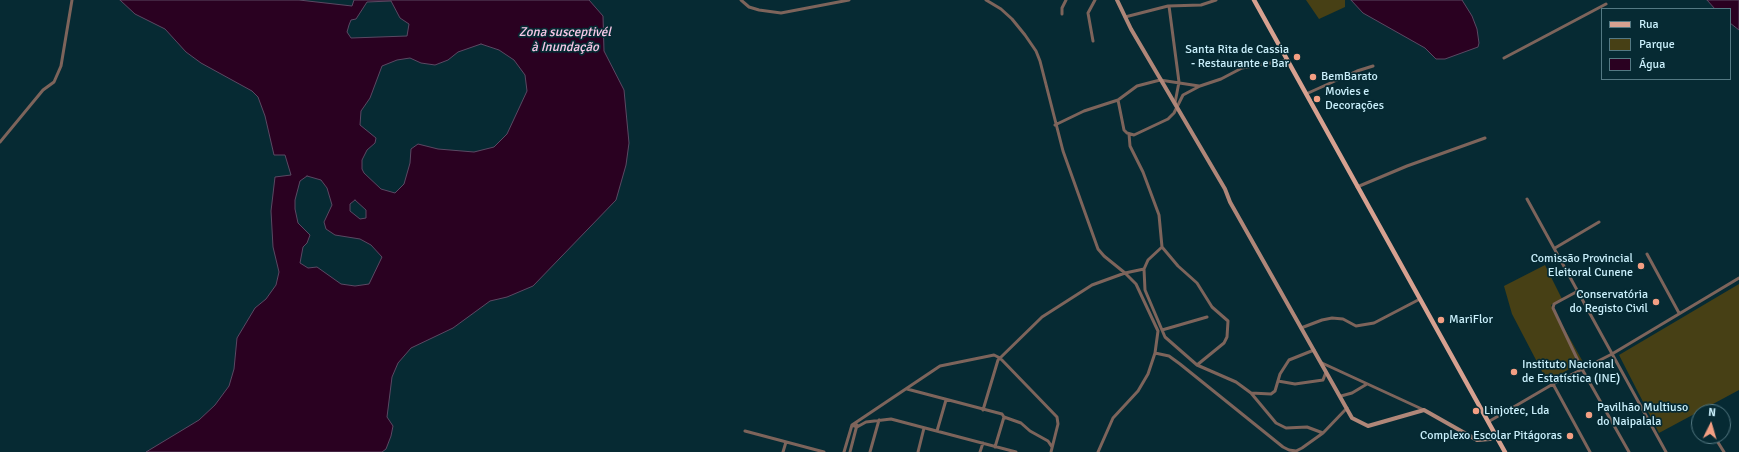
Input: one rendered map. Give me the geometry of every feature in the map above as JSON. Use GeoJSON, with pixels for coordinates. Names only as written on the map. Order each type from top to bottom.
{"type":"FeatureCollection","features":[{"type":"Feature","properties":{"kind":"main road"},"geometry":{"type":"LineString","coordinates":[[1254,0],[1505,452]]}},
{"type":"Feature","properties":{"kind":"street"},"geometry":{"type":"LineString","coordinates":[[0,142],[43,90],[54,82],[61,66],[72,0]]}},
{"type":"Feature","properties":{"kind":"street"},"geometry":{"type":"LineString","coordinates":[[741,0],[750,7],[769,12],[781,13],[849,0]]}},
{"type":"Feature","properties":{"kind":"street"},"geometry":{"type":"LineString","coordinates":[[820,6],[823,0]]}},
{"type":"Feature","properties":{"kind":"street"},"geometry":{"type":"LineString","coordinates":[[986,0],[1001,9],[1012,19],[1026,35],[1036,51],[1055,125],[1098,249],[1104,256],[1126,273],[1136,284],[1158,331],[1155,354],[1151,368],[1138,391],[1113,418],[1098,452]]}},
{"type":"Feature","properties":{"kind":"street"},"geometry":{"type":"LineString","coordinates":[[1062,14],[1062,8],[1066,0]]}},
{"type":"Feature","properties":{"kind":"street"},"geometry":{"type":"LineString","coordinates":[[1094,41],[1088,13],[1095,0]]}},
{"type":"Feature","properties":{"kind":"street"},"geometry":{"type":"LineString","coordinates":[[1117,0],[1124,16],[1160,80],[1225,189],[1230,202],[1301,328],[1342,396],[1352,418],[1368,426],[1424,410]]}},
{"type":"Feature","properties":{"kind":"street"},"geometry":{"type":"LineString","coordinates":[[1124,16],[1169,6],[1201,5],[1216,0]]}},
{"type":"Feature","properties":{"kind":"street"},"geometry":{"type":"LineString","coordinates":[[1504,58],[1606,4]]}},
{"type":"Feature","properties":{"kind":"street"},"geometry":{"type":"LineString","coordinates":[[1169,6],[1179,82],[1176,106]]}},
{"type":"Feature","properties":{"kind":"street"},"geometry":{"type":"LineString","coordinates":[[1118,100],[1124,130],[1129,134],[1138,133],[1168,119],[1183,95],[1200,86],[1221,79],[1239,70],[1288,60]]}},
{"type":"Feature","properties":{"kind":"street"},"geometry":{"type":"LineString","coordinates":[[1306,94],[1357,71],[1372,66]]}},
{"type":"Feature","properties":{"kind":"street"},"geometry":{"type":"LineString","coordinates":[[1055,125],[1084,111],[1118,100],[1138,86],[1160,80],[1200,86]]}},
{"type":"Feature","properties":{"kind":"street"},"geometry":{"type":"LineString","coordinates":[[1129,134],[1130,146],[1143,172],[1159,215],[1162,247],[1178,266],[1197,283],[1212,307],[1228,321],[1224,343],[1196,365]]}},
{"type":"Feature","properties":{"kind":"street"},"geometry":{"type":"LineString","coordinates":[[1357,187],[1407,166],[1485,138]]}},
{"type":"Feature","properties":{"kind":"street"},"geometry":{"type":"LineString","coordinates":[[1527,199],[1666,452]]}},
{"type":"Feature","properties":{"kind":"street"},"geometry":{"type":"LineString","coordinates":[[1555,248],[1599,222]]}},
{"type":"Feature","properties":{"kind":"street"},"geometry":{"type":"LineString","coordinates":[[1162,247],[1148,260],[1144,269],[1145,290],[1165,337],[1196,365],[1230,378],[1251,394],[1271,418],[1281,426],[1286,428],[1307,427],[1323,433]]}},
{"type":"Feature","properties":{"kind":"street"},"geometry":{"type":"LineString","coordinates":[[1647,254],[1680,313]]}},
{"type":"Feature","properties":{"kind":"street"},"geometry":{"type":"LineString","coordinates":[[983,410],[998,360],[1042,317],[1092,285],[1126,273],[1144,269]]}},
{"type":"Feature","properties":{"kind":"street"},"geometry":{"type":"LineString","coordinates":[[1488,422],[1554,384],[1612,354],[1739,278]]}},
{"type":"Feature","properties":{"kind":"street"},"geometry":{"type":"LineString","coordinates":[[1578,291],[1553,306],[1582,369],[1629,452]]}},
{"type":"Feature","properties":{"kind":"street"},"geometry":{"type":"LineString","coordinates":[[1301,328],[1332,318],[1343,319],[1356,326],[1374,324],[1420,299]]}},
{"type":"Feature","properties":{"kind":"street"},"geometry":{"type":"LineString","coordinates":[[1158,331],[1207,317]]}},
{"type":"Feature","properties":{"kind":"street"},"geometry":{"type":"LineString","coordinates":[[1251,394],[1271,394],[1275,391],[1280,374],[1289,360],[1314,350]]}},
{"type":"Feature","properties":{"kind":"street"},"geometry":{"type":"LineString","coordinates":[[1155,354],[1169,356],[1283,447],[1296,451],[1323,433],[1347,408]]}},
{"type":"Feature","properties":{"kind":"street"},"geometry":{"type":"LineString","coordinates":[[844,452],[852,425],[945,364],[989,355],[994,355],[1000,358],[1057,417],[1058,424],[1051,450]]}},
{"type":"Feature","properties":{"kind":"street"},"geometry":{"type":"LineString","coordinates":[[1322,363],[1424,410],[1477,440],[1490,439],[1496,436]]}},
{"type":"Feature","properties":{"kind":"street"},"geometry":{"type":"LineString","coordinates":[[1278,381],[1295,384],[1323,380],[1326,371]]}},
{"type":"Feature","properties":{"kind":"street"},"geometry":{"type":"LineString","coordinates":[[1342,396],[1352,393],[1367,384]]}},
{"type":"Feature","properties":{"kind":"street"},"geometry":{"type":"LineString","coordinates":[[1554,384],[1590,452]]}},
{"type":"Feature","properties":{"kind":"street"},"geometry":{"type":"LineString","coordinates":[[907,389],[1002,414],[1004,417],[1020,423],[1030,431],[1048,441],[1051,450]]}},
{"type":"Feature","properties":{"kind":"street"},"geometry":{"type":"LineString","coordinates":[[937,432],[946,400]]}},
{"type":"Feature","properties":{"kind":"street"},"geometry":{"type":"LineString","coordinates":[[995,447],[1004,417]]}},
{"type":"Feature","properties":{"kind":"street"},"geometry":{"type":"LineString","coordinates":[[852,425],[857,427],[879,420],[891,419],[1016,452]]}},
{"type":"Feature","properties":{"kind":"street"},"geometry":{"type":"LineString","coordinates":[[870,452],[879,420]]}},
{"type":"Feature","properties":{"kind":"street"},"geometry":{"type":"LineString","coordinates":[[850,452],[858,422]]}},
{"type":"Feature","properties":{"kind":"street"},"geometry":{"type":"LineString","coordinates":[[918,452],[924,428]]}},
{"type":"Feature","properties":{"kind":"street"},"geometry":{"type":"LineString","coordinates":[[745,431],[824,452]]}},
{"type":"Feature","properties":{"kind":"street"},"geometry":{"type":"LineString","coordinates":[[783,452],[786,442]]}},
{"type":"Feature","properties":{"kind":"street"},"geometry":{"type":"LineString","coordinates":[[980,452],[983,444]]}},
{"type":"Feature","properties":{"kind":"green space"},"geometry":{"type":"Polygon","coordinates":[[[1306,0],[1345,0],[1345,7],[1319,19],[1306,0]]]}},
{"type":"Feature","properties":{"kind":"green space"},"geometry":{"type":"Polygon","coordinates":[[[1545,265],[1562,299],[1551,305],[1583,362],[1547,381],[1512,314],[1504,286],[1545,265]]]}},
{"type":"Feature","properties":{"kind":"green space"},"geometry":{"type":"Polygon","coordinates":[[[1739,284],[1739,390],[1713,404],[1691,404],[1691,416],[1659,433],[1619,355],[1739,284]]]}},
{"type":"Feature","properties":{"kind":"water","name":"Zona susceptivél à Inundação"},"geometry":{"type":"Polygon","coordinates":[[[120,0],[299,0],[352,6],[354,0],[589,0],[603,16],[604,51],[624,90],[629,143],[626,165],[616,200],[533,286],[507,297],[490,301],[453,328],[411,348],[398,363],[392,377],[387,417],[393,426],[386,449],[382,452],[146,452],[199,420],[215,405],[229,386],[234,369],[237,338],[255,308],[266,299],[276,285],[279,272],[273,247],[271,211],[275,177],[291,175],[285,155],[274,155],[265,116],[258,97],[252,91],[201,63],[186,52],[165,29],[135,14],[120,0]],[[391,1],[367,2],[356,19],[351,20],[347,32],[351,38],[407,36],[409,24],[400,18],[391,1]],[[481,44],[458,52],[448,60],[435,65],[421,63],[410,58],[397,60],[382,66],[370,98],[361,111],[360,125],[376,138],[375,143],[367,150],[362,160],[362,169],[364,173],[381,189],[395,193],[404,184],[410,163],[411,149],[418,144],[438,149],[474,152],[494,147],[507,134],[527,91],[525,75],[514,60],[499,50],[481,44]],[[307,176],[300,181],[295,200],[295,209],[298,223],[310,235],[307,243],[303,247],[300,263],[308,268],[317,267],[341,284],[355,286],[369,284],[382,257],[371,245],[360,239],[335,235],[326,229],[324,222],[332,205],[327,188],[321,180],[307,176]],[[355,200],[350,204],[350,211],[360,219],[366,218],[366,210],[355,200]]]}},
{"type":"Feature","properties":{"kind":"water"},"geometry":{"type":"Polygon","coordinates":[[[1351,0],[1462,0],[1472,16],[1477,29],[1479,43],[1478,47],[1445,59],[1436,59],[1425,48],[1363,13],[1351,0]]]}},
{"type":"Feature","properties":{"kind":"water"},"geometry":{"type":"Polygon","coordinates":[[[1707,0],[1739,0],[1739,30],[1731,24],[1731,8],[1714,8],[1707,0]]]}},
{"type":"Feature","properties":{"kind":"place","name":"Santa Rita de Cassia - Restaurante e Bar"},"geometry":{"type":"Point","coordinates":[1297,57]}},
{"type":"Feature","properties":{"kind":"place","name":"BemBarato"},"geometry":{"type":"Point","coordinates":[1313,77]}},
{"type":"Feature","properties":{"kind":"place","name":"Movies e Decorações"},"geometry":{"type":"Point","coordinates":[1317,99]}},
{"type":"Feature","properties":{"kind":"place","name":"Comissão Provincial Eleitoral Cunene"},"geometry":{"type":"Point","coordinates":[1641,266]}},
{"type":"Feature","properties":{"kind":"place","name":"Conservatória do Registo Civil"},"geometry":{"type":"Point","coordinates":[1656,302]}},
{"type":"Feature","properties":{"kind":"place","name":"MariFlor"},"geometry":{"type":"Point","coordinates":[1441,320]}},
{"type":"Feature","properties":{"kind":"place","name":"Instituto Nacional de Estatística (INE)"},"geometry":{"type":"Point","coordinates":[1514,372]}},
{"type":"Feature","properties":{"kind":"place","name":"Linjotec, Lda"},"geometry":{"type":"Point","coordinates":[1476,411]}},
{"type":"Feature","properties":{"kind":"place","name":"Pavilhão Multiuso do Naipalala"},"geometry":{"type":"Point","coordinates":[1589,415]}},
{"type":"Feature","properties":{"kind":"place","name":"Complexo Escolar Pitágoras"},"geometry":{"type":"Point","coordinates":[1570,436]}}]}
